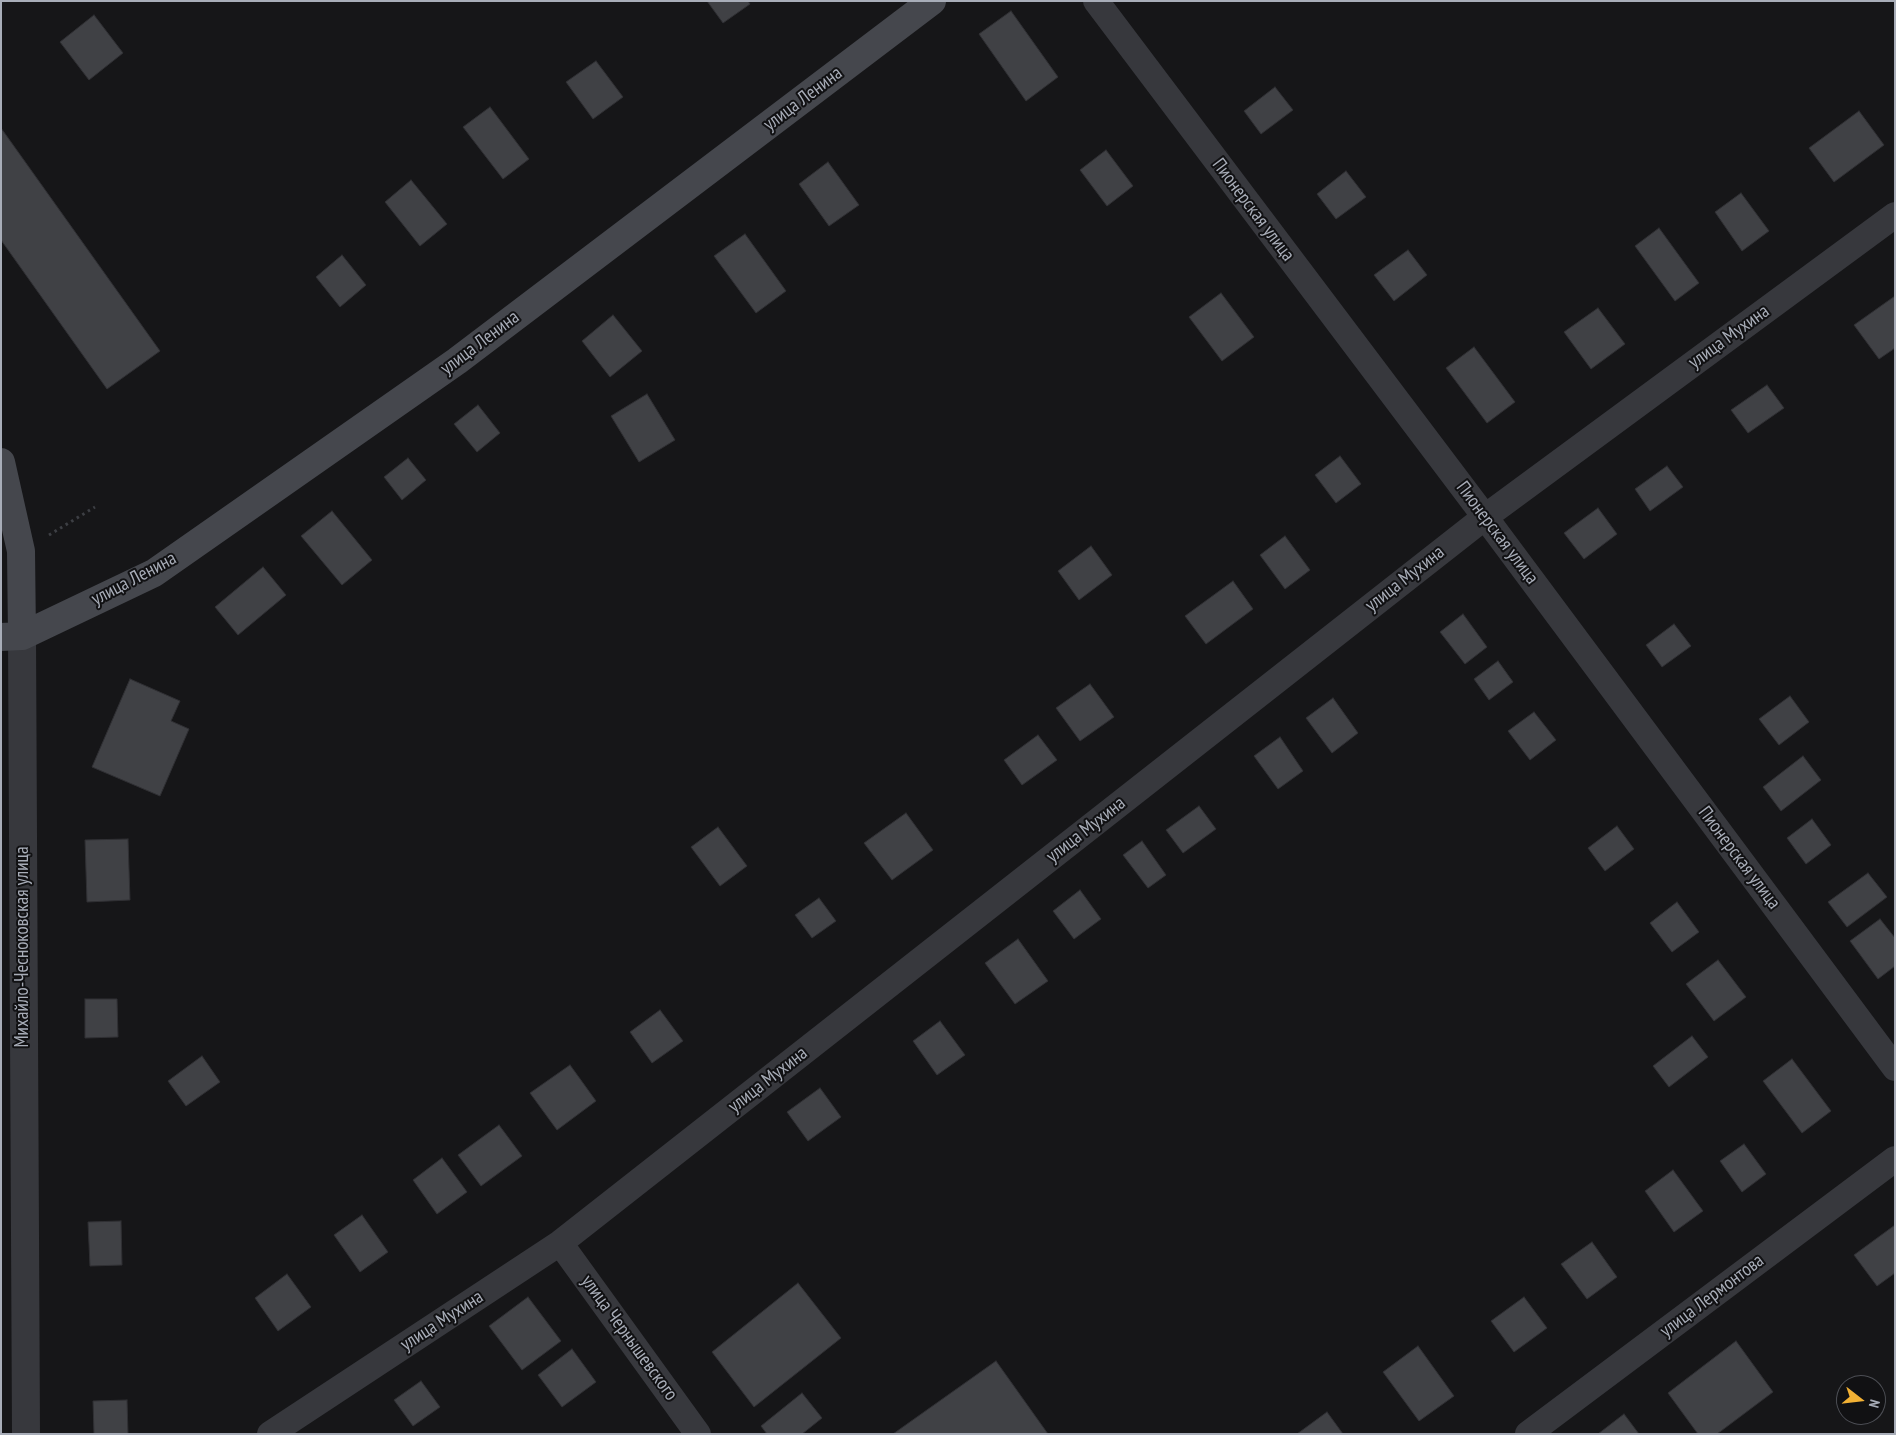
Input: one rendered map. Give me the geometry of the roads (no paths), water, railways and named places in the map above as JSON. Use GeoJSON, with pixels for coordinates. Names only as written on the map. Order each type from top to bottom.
{"type":"FeatureCollection","features":[{"type":"Feature","properties":{"kind":"main road","name":"улица Ленина"},"geometry":{"type":"LineString","coordinates":[[11,636],[162,568],[465,355],[932,1]]}},
{"type":"Feature","properties":{"kind":"main road","name":"Михайло-Чесноковская улица"},"geometry":{"type":"LineString","coordinates":[[1,462],[21,551],[11,636]]}},
{"type":"Feature","properties":{"kind":"street","name":"Пионерская улица"},"geometry":{"type":"LineString","coordinates":[[1096,1],[1485,516],[1895,1068]]}},
{"type":"Feature","properties":{"kind":"street","name":"улица Мухина"},"geometry":{"type":"LineString","coordinates":[[270,1434],[560,1243],[1485,516],[1895,215]]}},
{"type":"Feature","properties":{"kind":"street","name":"Михайло-Чесноковская улица"},"geometry":{"type":"LineString","coordinates":[[11,636],[26,1434]]}},
{"type":"Feature","properties":{"kind":"street","name":"улица Лермонтова"},"geometry":{"type":"LineString","coordinates":[[1528,1434],[1895,1159]]}},
{"type":"Feature","properties":{"kind":"street","name":"улица Чернышевского"},"geometry":{"type":"LineString","coordinates":[[560,1243],[698,1434]]}}]}
